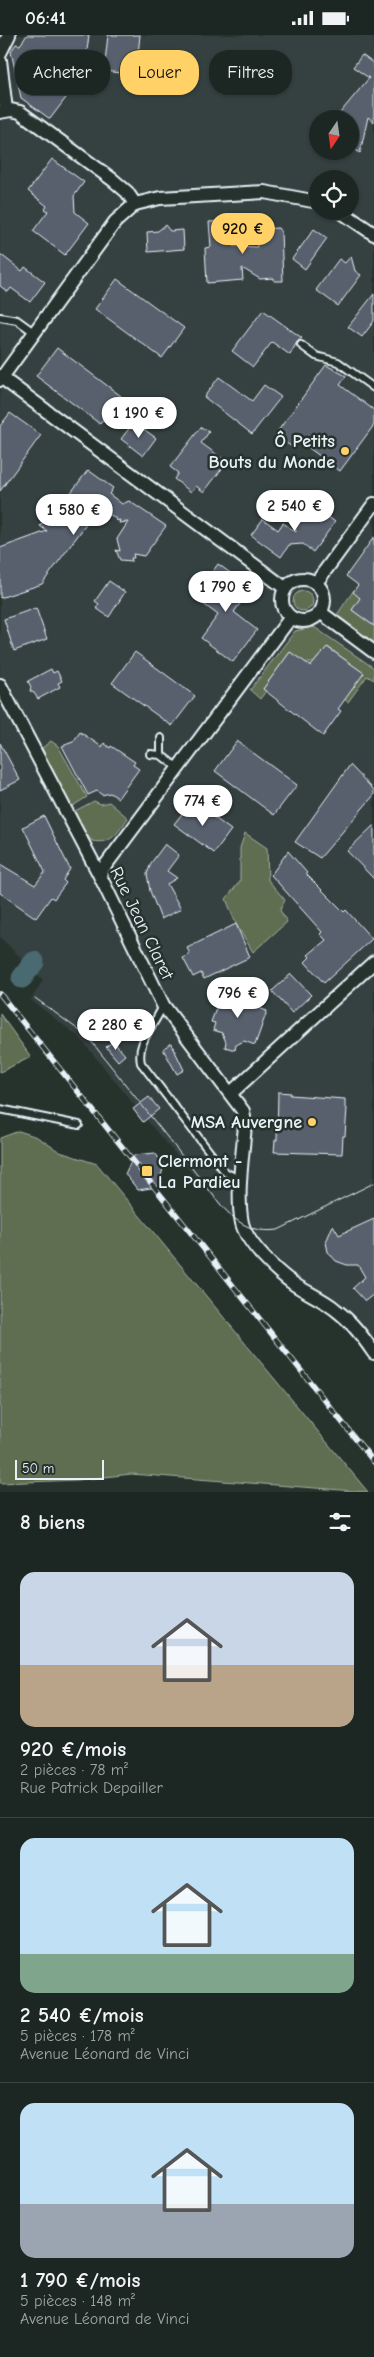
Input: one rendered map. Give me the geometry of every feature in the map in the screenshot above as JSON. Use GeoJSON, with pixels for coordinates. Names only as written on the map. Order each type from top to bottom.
{"type":"FeatureCollection","features":[{"type":"Feature","properties":{"kind":"street"},"geometry":{"type":"LineString","coordinates":[[0,53],[9,35]]}},
{"type":"Feature","properties":{"kind":"street"},"geometry":{"type":"LineString","coordinates":[[0,61],[3,111],[20,112],[113,180],[135,204]]}},
{"type":"Feature","properties":{"kind":"street"},"geometry":{"type":"LineString","coordinates":[[285,589],[1,379],[115,222],[135,204],[160,197],[264,192],[309,200]]}},
{"type":"Feature","properties":{"kind":"street"},"geometry":{"type":"LineString","coordinates":[[353,220],[374,234]]}},
{"type":"Feature","properties":{"kind":"street"},"geometry":{"type":"LineString","coordinates":[[316,583],[374,504]]}},
{"type":"Feature","properties":{"kind":"street"},"geometry":{"type":"LineString","coordinates":[[303,578],[316,583],[324,597],[320,612],[306,621],[291,617],[282,604],[285,589],[296,580],[303,578]]}},
{"type":"Feature","properties":{"kind":"street"},"geometry":{"type":"LineString","coordinates":[[320,612],[374,652]]}},
{"type":"Feature","properties":{"kind":"street"},"geometry":{"type":"LineString","coordinates":[[99,874],[291,617]]}},
{"type":"Feature","properties":{"kind":"street","name":"Rue Jean Claret"},"geometry":{"type":"LineString","coordinates":[[0,685],[36,747],[163,1005],[243,1111],[245,1124],[241,1181],[241,1217],[249,1239],[272,1265],[294,1284],[320,1298],[357,1329],[374,1353]]}},
{"type":"Feature","properties":{"kind":"street"},"geometry":{"type":"LineString","coordinates":[[231,1093],[374,962]]}},
{"type":"Feature","properties":{"kind":"lane"},"geometry":{"type":"LineString","coordinates":[[0,317],[17,320],[35,333]]}},
{"type":"Feature","properties":{"kind":"lane"},"geometry":{"type":"LineString","coordinates":[[301,345],[316,356],[338,362],[374,388]]}},
{"type":"Feature","properties":{"kind":"lane"},"geometry":{"type":"LineString","coordinates":[[161,738],[161,755]]}},
{"type":"Feature","properties":{"kind":"lane"},"geometry":{"type":"LineString","coordinates":[[150,754],[161,755],[178,768]]}},
{"type":"Feature","properties":{"kind":"lane"},"geometry":{"type":"LineString","coordinates":[[163,1005],[159,1017],[144,1038],[140,1049],[141,1063],[224,1172],[241,1181]]}},
{"type":"Feature","properties":{"kind":"lane"},"geometry":{"type":"LineString","coordinates":[[0,1109],[79,1125]]}},
{"type":"Feature","properties":{"kind":"shaded area"},"geometry":{"type":"Polygon","coordinates":[[[0,35],[374,35],[374,1353],[357,1329],[272,1265],[158,1134],[79,1037],[31,1000],[43,980],[0,937],[0,35]]]}},
{"type":"Feature","properties":{"kind":"green space"},"geometry":{"type":"Polygon","coordinates":[[[354,590],[361,598],[352,610],[374,626],[374,643],[336,616],[354,590]]]}},
{"type":"Feature","properties":{"kind":"green space"},"geometry":{"type":"Polygon","coordinates":[[[303,591],[310,594],[313,601],[310,608],[303,611],[296,608],[293,601],[296,594],[303,591]]]}},
{"type":"Feature","properties":{"kind":"green space"},"geometry":{"type":"Polygon","coordinates":[[[314,627],[374,668],[374,680],[367,676],[348,702],[337,694],[363,673],[328,647],[313,663],[304,663],[290,652],[263,689],[266,691],[260,699],[250,690],[295,631],[314,627]]]}},
{"type":"Feature","properties":{"kind":"green space"},"geometry":{"type":"Polygon","coordinates":[[[51,741],[58,746],[87,797],[71,807],[42,748],[51,741]]]}},
{"type":"Feature","properties":{"kind":"green space"},"geometry":{"type":"Polygon","coordinates":[[[94,801],[101,804],[109,802],[128,818],[114,836],[105,841],[92,841],[82,829],[75,811],[94,801]]]}},
{"type":"Feature","properties":{"kind":"green space"},"geometry":{"type":"Polygon","coordinates":[[[245,833],[267,848],[268,880],[285,900],[280,910],[287,922],[253,952],[236,924],[226,899],[240,881],[240,848],[245,833]]]}},
{"type":"Feature","properties":{"kind":"green space"},"geometry":{"type":"Polygon","coordinates":[[[0,1014],[31,1057],[0,1072],[0,1014]]]}},
{"type":"Feature","properties":{"kind":"green space"},"geometry":{"type":"Polygon","coordinates":[[[19,1131],[37,1137],[60,1152],[97,1164],[368,1492],[131,1474],[78,1480],[0,1483],[0,1138],[19,1131]]]}},
{"type":"Feature","properties":{"kind":"building"},"geometry":{"type":"Polygon","coordinates":[[[27,35],[89,35],[87,50],[15,50],[15,70],[11,51],[16,44],[20,45],[27,35]]]}},
{"type":"Feature","properties":{"kind":"building"},"geometry":{"type":"Polygon","coordinates":[[[108,35],[140,35],[138,50],[120,50],[120,73],[110,72],[110,50],[106,50],[108,35]]]}},
{"type":"Feature","properties":{"kind":"building"},"geometry":{"type":"Polygon","coordinates":[[[362,55],[374,64],[374,122],[368,117],[360,153],[359,110],[342,110],[369,78],[353,67],[362,55]]]}},
{"type":"Feature","properties":{"kind":"building"},"geometry":{"type":"Polygon","coordinates":[[[20,95],[68,95],[50,119],[21,98],[20,95]]]}},
{"type":"Feature","properties":{"kind":"building"},"geometry":{"type":"Polygon","coordinates":[[[52,159],[84,182],[74,196],[75,212],[89,223],[65,255],[33,231],[48,211],[45,209],[47,206],[28,191],[52,159]]]}},
{"type":"Feature","properties":{"kind":"building"},"geometry":{"type":"Polygon","coordinates":[[[231,221],[233,246],[257,247],[257,232],[259,229],[278,228],[281,232],[283,281],[274,281],[274,278],[260,279],[242,268],[243,280],[207,283],[205,248],[211,247],[209,222],[231,221]]]}},
{"type":"Feature","properties":{"kind":"building"},"geometry":{"type":"Polygon","coordinates":[[[165,225],[170,231],[183,230],[184,249],[148,252],[147,232],[158,231],[165,225]]]}},
{"type":"Feature","properties":{"kind":"building"},"geometry":{"type":"Polygon","coordinates":[[[314,229],[327,238],[305,269],[292,259],[314,229]]]}},
{"type":"Feature","properties":{"kind":"building"},"geometry":{"type":"Polygon","coordinates":[[[0,254],[22,271],[25,267],[45,282],[30,302],[11,288],[8,292],[0,286],[0,254]]]}},
{"type":"Feature","properties":{"kind":"building"},"geometry":{"type":"Polygon","coordinates":[[[351,256],[355,271],[361,275],[338,306],[316,290],[339,259],[345,263],[351,256]]]}},
{"type":"Feature","properties":{"kind":"building"},"geometry":{"type":"Polygon","coordinates":[[[117,279],[184,328],[162,358],[95,309],[117,279]]]}},
{"type":"Feature","properties":{"kind":"building"},"geometry":{"type":"Polygon","coordinates":[[[374,294],[374,321],[362,337],[348,327],[374,294]]]}},
{"type":"Feature","properties":{"kind":"building"},"geometry":{"type":"Polygon","coordinates":[[[263,310],[302,338],[297,342],[290,355],[272,342],[253,367],[232,351],[263,310]]]}},
{"type":"Feature","properties":{"kind":"building"},"geometry":{"type":"Polygon","coordinates":[[[57,348],[121,396],[100,424],[36,376],[57,348]]]}},
{"type":"Feature","properties":{"kind":"building"},"geometry":{"type":"Polygon","coordinates":[[[326,365],[346,376],[340,385],[374,410],[374,425],[340,471],[298,440],[292,447],[275,435],[326,365]]]}},
{"type":"Feature","properties":{"kind":"building"},"geometry":{"type":"Polygon","coordinates":[[[219,377],[252,401],[264,385],[281,397],[252,434],[204,397],[219,377]]]}},
{"type":"Feature","properties":{"kind":"building"},"geometry":{"type":"Polygon","coordinates":[[[10,413],[41,435],[0,491],[0,426],[10,413]]]}},
{"type":"Feature","properties":{"kind":"building"},"geometry":{"type":"Polygon","coordinates":[[[134,422],[156,438],[143,456],[121,439],[134,422]]]}},
{"type":"Feature","properties":{"kind":"building"},"geometry":{"type":"Polygon","coordinates":[[[201,427],[209,432],[201,443],[227,462],[204,492],[196,486],[191,492],[174,479],[178,473],[170,467],[201,427]]]}},
{"type":"Feature","properties":{"kind":"building"},"geometry":{"type":"Polygon","coordinates":[[[88,470],[113,488],[109,494],[122,504],[129,501],[166,526],[144,556],[133,554],[134,558],[131,558],[132,561],[120,560],[116,550],[120,551],[117,539],[128,522],[119,523],[120,520],[116,521],[115,518],[99,507],[42,584],[0,598],[0,548],[47,531],[40,526],[50,513],[61,521],[73,504],[66,499],[88,470]]]}},
{"type":"Feature","properties":{"kind":"building"},"geometry":{"type":"Polygon","coordinates":[[[313,505],[335,522],[313,552],[303,544],[289,545],[281,557],[251,535],[263,519],[278,530],[283,523],[296,532],[294,519],[303,517],[313,505]]]}},
{"type":"Feature","properties":{"kind":"building"},"geometry":{"type":"Polygon","coordinates":[[[374,537],[374,626],[352,610],[360,598],[353,592],[358,585],[346,576],[374,537]]]}},
{"type":"Feature","properties":{"kind":"building"},"geometry":{"type":"Polygon","coordinates":[[[218,564],[251,588],[234,612],[257,630],[233,662],[201,638],[218,615],[194,597],[218,564]]]}},
{"type":"Feature","properties":{"kind":"building"},"geometry":{"type":"Polygon","coordinates":[[[109,581],[125,592],[109,617],[96,608],[99,604],[95,601],[109,581]]]}},
{"type":"Feature","properties":{"kind":"building"},"geometry":{"type":"Polygon","coordinates":[[[36,608],[47,639],[14,651],[4,619],[36,608]]]}},
{"type":"Feature","properties":{"kind":"building"},"geometry":{"type":"Polygon","coordinates":[[[327,647],[364,673],[338,709],[341,711],[323,736],[263,689],[290,652],[311,666],[327,647]]]}},
{"type":"Feature","properties":{"kind":"building"},"geometry":{"type":"Polygon","coordinates":[[[135,652],[195,696],[172,726],[112,683],[135,652]]]}},
{"type":"Feature","properties":{"kind":"building"},"geometry":{"type":"Polygon","coordinates":[[[51,669],[53,673],[57,671],[62,681],[58,683],[60,687],[38,699],[30,691],[31,687],[28,681],[51,669]]]}},
{"type":"Feature","properties":{"kind":"building"},"geometry":{"type":"Polygon","coordinates":[[[80,732],[102,747],[104,743],[110,748],[111,746],[135,762],[133,765],[139,769],[118,798],[110,793],[102,795],[97,791],[88,795],[62,746],[73,742],[80,732]]]}},
{"type":"Feature","properties":{"kind":"building"},"geometry":{"type":"Polygon","coordinates":[[[237,741],[297,785],[274,815],[215,771],[237,741]]]}},
{"type":"Feature","properties":{"kind":"building"},"geometry":{"type":"Polygon","coordinates":[[[0,743],[20,780],[0,790],[0,743]]]}},
{"type":"Feature","properties":{"kind":"building"},"geometry":{"type":"Polygon","coordinates":[[[350,765],[374,790],[374,795],[320,858],[295,842],[350,765]]]}},
{"type":"Feature","properties":{"kind":"building"},"geometry":{"type":"Polygon","coordinates":[[[192,801],[231,830],[214,853],[174,824],[192,801]]]}},
{"type":"Feature","properties":{"kind":"building"},"geometry":{"type":"Polygon","coordinates":[[[44,816],[70,869],[63,880],[66,883],[54,899],[51,897],[36,918],[0,893],[0,864],[35,885],[45,872],[23,827],[44,816]]]}},
{"type":"Feature","properties":{"kind":"building"},"geometry":{"type":"Polygon","coordinates":[[[374,825],[374,879],[347,851],[374,825]]]}},
{"type":"Feature","properties":{"kind":"building"},"geometry":{"type":"Polygon","coordinates":[[[165,844],[179,855],[167,871],[177,878],[167,884],[181,909],[161,919],[150,891],[147,874],[151,863],[165,844]]]}},
{"type":"Feature","properties":{"kind":"building"},"geometry":{"type":"Polygon","coordinates":[[[288,851],[306,874],[344,912],[346,910],[372,939],[324,983],[305,962],[310,957],[308,955],[326,940],[320,934],[322,932],[271,875],[288,851]]]}},
{"type":"Feature","properties":{"kind":"building"},"geometry":{"type":"Polygon","coordinates":[[[236,924],[250,957],[204,979],[201,973],[193,977],[183,958],[190,954],[187,948],[236,924]]]}},
{"type":"Feature","properties":{"kind":"building"},"geometry":{"type":"Polygon","coordinates":[[[291,974],[311,995],[292,1013],[272,991],[291,974]]]}},
{"type":"Feature","properties":{"kind":"building"},"geometry":{"type":"Polygon","coordinates":[[[236,990],[256,997],[253,1006],[267,1011],[255,1045],[244,1041],[236,1045],[235,1050],[225,1047],[226,1042],[222,1033],[213,1030],[215,1023],[211,1022],[221,995],[233,999],[236,990]]]}},
{"type":"Feature","properties":{"kind":"building"},"geometry":{"type":"Polygon","coordinates":[[[113,1041],[125,1055],[118,1061],[106,1047],[113,1041]]]}},
{"type":"Feature","properties":{"kind":"building"},"geometry":{"type":"Polygon","coordinates":[[[171,1043],[184,1070],[177,1074],[163,1049],[171,1043]]]}},
{"type":"Feature","properties":{"kind":"building","name":"MSA Auvergne"},"geometry":{"type":"Polygon","coordinates":[[[278,1092],[291,1093],[290,1095],[345,1099],[345,1108],[347,1108],[342,1154],[274,1152],[275,1140],[277,1140],[278,1092]]]}},
{"type":"Feature","properties":{"kind":"building"},"geometry":{"type":"Polygon","coordinates":[[[149,1097],[159,1109],[143,1122],[133,1109],[149,1097]]]}},
{"type":"Feature","properties":{"kind":"building"},"geometry":{"type":"Polygon","coordinates":[[[155,1153],[164,1165],[158,1187],[138,1190],[125,1174],[134,1155],[155,1153]]]}},
{"type":"Feature","properties":{"kind":"building"},"geometry":{"type":"Polygon","coordinates":[[[374,1219],[374,1294],[365,1301],[353,1288],[365,1277],[358,1265],[347,1265],[336,1261],[328,1252],[326,1242],[333,1225],[339,1235],[374,1219]]]}},
{"type":"Feature","properties":{"kind":"waterway"},"geometry":{"type":"LineString","coordinates":[[22,978],[34,962]]}},
{"type":"Feature","properties":{"kind":"tram line"},"geometry":{"type":"LineString","coordinates":[[35,998],[87,1036],[221,1205],[246,1226],[261,1230],[278,1230],[374,1183]]}},
{"type":"Feature","properties":{"kind":"railway"},"geometry":{"type":"LineString","coordinates":[[0,994],[374,1462]]}},
{"type":"Feature","properties":{"kind":"place","name":"Ô Petits Bouts du Monde"},"geometry":{"type":"Point","coordinates":[345,451]}},
{"type":"Feature","properties":{"kind":"place","name":"MSA Auvergne"},"geometry":{"type":"Point","coordinates":[312,1122]}},
{"type":"Feature","properties":{"kind":"place","name":"Clermont - La Pardieu"},"geometry":{"type":"Point","coordinates":[147,1171]}}]}
